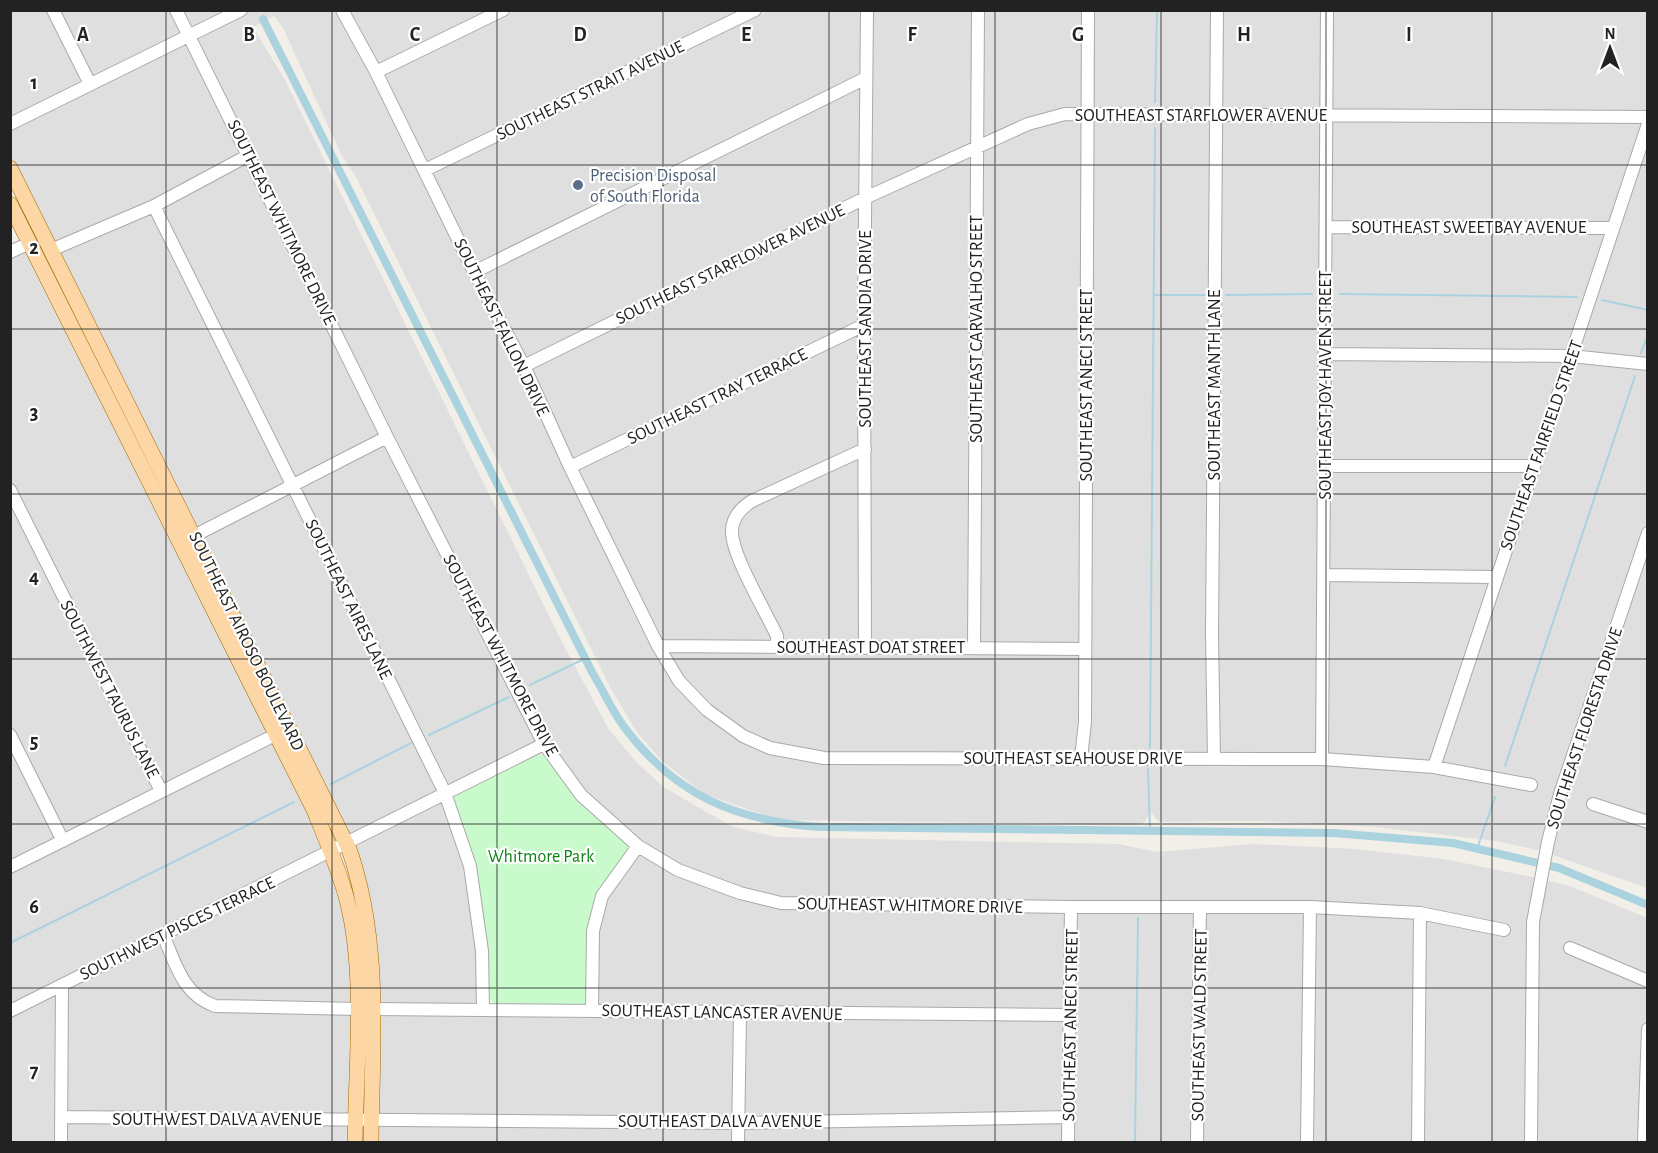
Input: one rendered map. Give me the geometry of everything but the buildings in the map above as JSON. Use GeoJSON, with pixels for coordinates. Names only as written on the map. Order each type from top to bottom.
{"type":"FeatureCollection","features":[{"type":"Feature","properties":{"kind":"main road","name":"SOUTHEAST AIROSO BOULEVARD"},"geometry":{"type":"LineString","coordinates":[[10,168],[266,679],[341,847],[353,933],[364,1120],[371,1143]]}},
{"type":"Feature","properties":{"kind":"main road","name":"SOUTHEAST AIROSO BOULEVARD"},"geometry":{"type":"LineString","coordinates":[[10,204],[275,735],[314,810],[357,872],[369,933],[374,1009],[364,1120],[355,1143]]}},
{"type":"Feature","properties":{"kind":"main road"},"geometry":{"type":"LineString","coordinates":[[251,687],[266,679]]}},
{"type":"Feature","properties":{"kind":"street"},"geometry":{"type":"LineString","coordinates":[[53,10],[90,84]]}},
{"type":"Feature","properties":{"kind":"street","name":"SOUTHEAST WHITMORE DRIVE"},"geometry":{"type":"LineString","coordinates":[[176,10],[387,437],[544,744],[581,795],[638,846],[678,870],[740,893],[781,903],[1071,907],[1310,907],[1420,913],[1504,930]]}},
{"type":"Feature","properties":{"kind":"street"},"geometry":{"type":"LineString","coordinates":[[10,124],[241,10]]}},
{"type":"Feature","properties":{"kind":"street","name":"SOUTHEAST FALLON DRIVE"},"geometry":{"type":"LineString","coordinates":[[342,10],[376,72],[474,272],[524,366],[570,467],[658,646]]}},
{"type":"Feature","properties":{"kind":"street"},"geometry":{"type":"LineString","coordinates":[[376,72],[503,10]]}},
{"type":"Feature","properties":{"kind":"street","name":"SOUTHEAST STRAIT AVENUE"},"geometry":{"type":"LineString","coordinates":[[425,170],[755,10]]}},
{"type":"Feature","properties":{"kind":"street","name":"SOUTHEAST SANDIA DRIVE"},"geometry":{"type":"LineString","coordinates":[[865,648],[864,325],[867,10]]}},
{"type":"Feature","properties":{"kind":"street","name":"SOUTHEAST CARVALHO STREET"},"geometry":{"type":"LineString","coordinates":[[974,647],[978,10]]}},
{"type":"Feature","properties":{"kind":"street","name":"SOUTHEAST ANECI STREET"},"geometry":{"type":"LineString","coordinates":[[1081,758],[1084,722],[1088,10]]}},
{"type":"Feature","properties":{"kind":"street","name":"SOUTHEAST MANTH LANE"},"geometry":{"type":"LineString","coordinates":[[1214,759],[1212,634],[1217,10]]}},
{"type":"Feature","properties":{"kind":"street","name":"SOUTHEAST JOY HAVEN STREET"},"geometry":{"type":"LineString","coordinates":[[1322,759],[1328,10]]}},
{"type":"Feature","properties":{"kind":"street"},"geometry":{"type":"LineString","coordinates":[[474,272],[866,78]]}},
{"type":"Feature","properties":{"kind":"street","name":"SOUTHEAST STARFLOWER AVENUE"},"geometry":{"type":"LineString","coordinates":[[524,366],[865,198],[1028,124],[1065,114],[1647,117]]}},
{"type":"Feature","properties":{"kind":"street","name":"SOUTHEAST FAIRFIELD STREET"},"geometry":{"type":"LineString","coordinates":[[1434,767],[1647,124]]}},
{"type":"Feature","properties":{"kind":"street"},"geometry":{"type":"LineString","coordinates":[[51,250],[154,206],[249,155]]}},
{"type":"Feature","properties":{"kind":"street","name":"SOUTHEAST AIRES LANE"},"geometry":{"type":"LineString","coordinates":[[154,206],[445,793],[470,866],[482,951],[483,1010]]}},
{"type":"Feature","properties":{"kind":"street","name":"SOUTHEAST SWEETBAY AVENUE"},"geometry":{"type":"LineString","coordinates":[[1326,227],[1613,228]]}},
{"type":"Feature","properties":{"kind":"street"},"geometry":{"type":"LineString","coordinates":[[10,252],[30,243]]}},
{"type":"Feature","properties":{"kind":"street","name":"SOUTHEAST TRAY TERRACE"},"geometry":{"type":"LineString","coordinates":[[570,467],[864,325]]}},
{"type":"Feature","properties":{"kind":"street"},"geometry":{"type":"LineString","coordinates":[[1325,354],[1571,356],[1647,364]]}},
{"type":"Feature","properties":{"kind":"street"},"geometry":{"type":"LineString","coordinates":[[180,544],[387,437]]}},
{"type":"Feature","properties":{"kind":"street"},"geometry":{"type":"LineString","coordinates":[[777,646],[777,636],[734,546],[732,529],[737,514],[746,505],[865,449]]}},
{"type":"Feature","properties":{"kind":"street"},"geometry":{"type":"LineString","coordinates":[[1324,466],[1533,466]]}},
{"type":"Feature","properties":{"kind":"street","name":"SOUTHWEST TAURUS LANE"},"geometry":{"type":"LineString","coordinates":[[10,490],[161,791]]}},
{"type":"Feature","properties":{"kind":"street","name":"SOUTHEAST FLORESTA DRIVE"},"geometry":{"type":"LineString","coordinates":[[1531,1143],[1533,922],[1539,886],[1560,794],[1647,533]]}},
{"type":"Feature","properties":{"kind":"street"},"geometry":{"type":"LineString","coordinates":[[1324,575],[1496,577]]}},
{"type":"Feature","properties":{"kind":"street","name":"SOUTHEAST DOAT STREET"},"geometry":{"type":"LineString","coordinates":[[658,646],[1084,649]]}},
{"type":"Feature","properties":{"kind":"street","name":"SOUTHEAST SEAHOUSE DRIVE"},"geometry":{"type":"LineString","coordinates":[[658,646],[679,681],[700,704],[726,726],[770,748],[824,758],[1322,759],[1434,767],[1531,785]]}},
{"type":"Feature","properties":{"kind":"street"},"geometry":{"type":"LineString","coordinates":[[10,735],[63,841]]}},
{"type":"Feature","properties":{"kind":"street"},"geometry":{"type":"LineString","coordinates":[[10,867],[275,735]]}},
{"type":"Feature","properties":{"kind":"street","name":"SOUTHWEST PISCES TERRACE"},"geometry":{"type":"LineString","coordinates":[[10,1011],[544,744]]}},
{"type":"Feature","properties":{"kind":"street"},"geometry":{"type":"LineString","coordinates":[[1593,804],[1647,822]]}},
{"type":"Feature","properties":{"kind":"street"},"geometry":{"type":"LineString","coordinates":[[592,1010],[593,931],[602,896],[638,846]]}},
{"type":"Feature","properties":{"kind":"street","name":"SOUTHEAST ANECI STREET"},"geometry":{"type":"LineString","coordinates":[[1068,1143],[1071,907]]}},
{"type":"Feature","properties":{"kind":"street","name":"SOUTHEAST WALD STREET"},"geometry":{"type":"LineString","coordinates":[[1197,1143],[1200,907]]}},
{"type":"Feature","properties":{"kind":"street"},"geometry":{"type":"LineString","coordinates":[[1307,1143],[1310,907]]}},
{"type":"Feature","properties":{"kind":"street"},"geometry":{"type":"LineString","coordinates":[[1418,1143],[1420,913]]}},
{"type":"Feature","properties":{"kind":"street"},"geometry":{"type":"LineString","coordinates":[[163,935],[185,986],[201,1001],[215,1006],[357,1009]]}},
{"type":"Feature","properties":{"kind":"street"},"geometry":{"type":"LineString","coordinates":[[1570,948],[1647,981]]}},
{"type":"Feature","properties":{"kind":"street"},"geometry":{"type":"LineString","coordinates":[[61,1143],[62,986]]}},
{"type":"Feature","properties":{"kind":"street","name":"SOUTHEAST LANCASTER AVENUE"},"geometry":{"type":"LineString","coordinates":[[374,1009],[1070,1015]]}},
{"type":"Feature","properties":{"kind":"street"},"geometry":{"type":"LineString","coordinates":[[738,1143],[740,1013]]}},
{"type":"Feature","properties":{"kind":"street"},"geometry":{"type":"LineString","coordinates":[[1644,1143],[1647,1029]]}},
{"type":"Feature","properties":{"kind":"street","name":"SOUTHWEST DALVA AVENUE"},"geometry":{"type":"LineString","coordinates":[[62,1117],[364,1120]]}},
{"type":"Feature","properties":{"kind":"street","name":"SOUTHEAST DALVA AVENUE"},"geometry":{"type":"LineString","coordinates":[[364,1120],[738,1123],[1069,1117]]}},
{"type":"Feature","properties":{"kind":"shaded area"},"geometry":{"type":"Polygon","coordinates":[[[11,11],[49,11],[84,82],[11,119],[11,11]]]}},
{"type":"Feature","properties":{"kind":"shaded area"},"geometry":{"type":"Polygon","coordinates":[[[58,11],[171,11],[183,34],[92,79],[58,11]]]}},
{"type":"Feature","properties":{"kind":"shaded area"},"geometry":{"type":"Polygon","coordinates":[[[181,11],[230,11],[191,30],[181,11]]]}},
{"type":"Feature","properties":{"kind":"shaded area"},"geometry":{"type":"Polygon","coordinates":[[[251,11],[337,11],[372,74],[676,683],[768,753],[820,762],[1322,763],[1437,772],[1534,790],[1536,781],[1440,763],[1574,360],[1647,369],[1647,525],[1556,792],[1542,851],[1496,841],[1376,827],[1256,821],[1159,822],[1150,811],[1145,822],[1138,825],[779,820],[704,794],[661,760],[637,732],[611,689],[356,177],[342,156],[283,28],[274,16],[253,27],[285,80],[559,636],[608,728],[637,763],[665,788],[733,827],[777,837],[1118,844],[1157,852],[1253,844],[1356,849],[1444,859],[1537,878],[1528,1142],[1422,1142],[1425,919],[1507,935],[1509,926],[1425,910],[781,898],[741,889],[679,866],[640,842],[584,791],[547,742],[391,435],[195,38],[251,11]]]}},
{"type":"Feature","properties":{"kind":"shaded area"},"geometry":{"type":"Polygon","coordinates":[[[347,11],[492,11],[377,66],[347,11]]]}},
{"type":"Feature","properties":{"kind":"shaded area"},"geometry":{"type":"Polygon","coordinates":[[[513,11],[745,11],[427,164],[382,74],[513,11]]]}},
{"type":"Feature","properties":{"kind":"shaded area"},"geometry":{"type":"Polygon","coordinates":[[[766,11],[863,11],[862,75],[476,266],[431,172],[766,11]]]}},
{"type":"Feature","properties":{"kind":"shaded area"},"geometry":{"type":"Polygon","coordinates":[[[871,11],[974,11],[973,145],[869,191],[871,11]]]}},
{"type":"Feature","properties":{"kind":"shaded area"},"geometry":{"type":"Polygon","coordinates":[[[982,11],[1084,11],[1083,109],[981,141],[982,11]]]}},
{"type":"Feature","properties":{"kind":"shaded area"},"geometry":{"type":"Polygon","coordinates":[[[1092,11],[1213,11],[1212,109],[1091,109],[1092,11]]]}},
{"type":"Feature","properties":{"kind":"shaded area"},"geometry":{"type":"Polygon","coordinates":[[[1221,11],[1323,11],[1322,112],[1220,109],[1221,11]]]}},
{"type":"Feature","properties":{"kind":"shaded area"},"geometry":{"type":"Polygon","coordinates":[[[1331,11],[1647,12],[1647,112],[1330,112],[1331,11]]]}},
{"type":"Feature","properties":{"kind":"shaded area"},"geometry":{"type":"Polygon","coordinates":[[[187,42],[244,153],[152,202],[52,245],[11,159],[11,129],[187,42]]]}},
{"type":"Feature","properties":{"kind":"shaded area"},"geometry":{"type":"Polygon","coordinates":[[[862,85],[861,195],[525,360],[480,274],[862,85]]]}},
{"type":"Feature","properties":{"kind":"shaded area"},"geometry":{"type":"Polygon","coordinates":[[[1083,118],[1080,645],[978,643],[981,151],[1029,128],[1066,119],[1083,118]]]}},
{"type":"Feature","properties":{"kind":"shaded area"},"geometry":{"type":"Polygon","coordinates":[[[1091,118],[1212,118],[1210,754],[1086,754],[1091,118]]]}},
{"type":"Feature","properties":{"kind":"shaded area"},"geometry":{"type":"Polygon","coordinates":[[[1220,118],[1322,121],[1318,754],[1218,754],[1220,118]]]}},
{"type":"Feature","properties":{"kind":"shaded area"},"geometry":{"type":"Polygon","coordinates":[[[1330,121],[1644,121],[1610,224],[1330,222],[1330,121]]]}},
{"type":"Feature","properties":{"kind":"shaded area"},"geometry":{"type":"Polygon","coordinates":[[[1647,137],[1647,360],[1577,351],[1647,137]]]}},
{"type":"Feature","properties":{"kind":"shaded area"},"geometry":{"type":"Polygon","coordinates":[[[973,154],[970,643],[869,644],[869,201],[973,154]]]}},
{"type":"Feature","properties":{"kind":"shaded area"},"geometry":{"type":"Polygon","coordinates":[[[248,161],[381,435],[295,479],[159,208],[248,161]]]}},
{"type":"Feature","properties":{"kind":"shaded area"},"geometry":{"type":"Polygon","coordinates":[[[861,205],[860,322],[571,461],[529,368],[861,205]]]}},
{"type":"Feature","properties":{"kind":"shaded area"},"geometry":{"type":"Polygon","coordinates":[[[152,212],[288,483],[197,530],[56,253],[152,212]]]}},
{"type":"Feature","properties":{"kind":"shaded area"},"geometry":{"type":"Polygon","coordinates":[[[1330,231],[1607,233],[1568,351],[1329,349],[1330,231]]]}},
{"type":"Feature","properties":{"kind":"shaded area"},"geometry":{"type":"Polygon","coordinates":[[[28,249],[270,733],[163,786],[11,481],[11,257],[28,249]]]}},
{"type":"Feature","properties":{"kind":"shaded area"},"geometry":{"type":"Polygon","coordinates":[[[860,332],[861,446],[730,518],[773,641],[660,641],[575,469],[860,332]]]}},
{"type":"Feature","properties":{"kind":"shaded area"},"geometry":{"type":"Polygon","coordinates":[[[1329,358],[1565,360],[1530,461],[1328,461],[1329,358]]]}},
{"type":"Feature","properties":{"kind":"shaded area"},"geometry":{"type":"Polygon","coordinates":[[[385,443],[538,742],[447,787],[299,487],[385,443]]]}},
{"type":"Feature","properties":{"kind":"shaded area"},"geometry":{"type":"Polygon","coordinates":[[[861,456],[861,644],[781,641],[737,544],[738,522],[748,509],[861,456]]]}},
{"type":"Feature","properties":{"kind":"shaded area"},"geometry":{"type":"Polygon","coordinates":[[[1328,470],[1527,470],[1493,572],[1328,570],[1328,470]]]}},
{"type":"Feature","properties":{"kind":"shaded area"},"geometry":{"type":"Polygon","coordinates":[[[292,491],[440,791],[349,838],[201,538],[292,491]]]}},
{"type":"Feature","properties":{"kind":"shaded area"},"geometry":{"type":"Polygon","coordinates":[[[10,500],[156,789],[65,835],[11,726],[10,500]]]}},
{"type":"Feature","properties":{"kind":"shaded area"},"geometry":{"type":"Polygon","coordinates":[[[1647,550],[1647,817],[1590,798],[1588,807],[1647,827],[1647,888],[1550,854],[1564,795],[1647,550]]]}},
{"type":"Feature","properties":{"kind":"shaded area"},"geometry":{"type":"Polygon","coordinates":[[[1328,579],[1490,581],[1432,762],[1327,755],[1328,579]]]}},
{"type":"Feature","properties":{"kind":"shaded area"},"geometry":{"type":"Polygon","coordinates":[[[665,651],[1080,654],[1081,722],[1077,754],[824,753],[771,744],[744,731],[710,707],[683,678],[665,651]]]}},
{"type":"Feature","properties":{"kind":"shaded area"},"geometry":{"type":"Polygon","coordinates":[[[274,741],[326,849],[11,1006],[11,872],[274,741]]]}},
{"type":"Feature","properties":{"kind":"shaded area"},"geometry":{"type":"Polygon","coordinates":[[[10,744],[57,838],[10,862],[10,744]]]}},
{"type":"Feature","properties":{"kind":"shaded area"},"geometry":{"type":"Polygon","coordinates":[[[443,799],[466,867],[478,951],[479,1005],[377,1004],[352,846],[443,799]]]}},
{"type":"Feature","properties":{"kind":"shaded area"},"geometry":{"type":"Polygon","coordinates":[[[639,851],[739,898],[1067,912],[1066,1011],[597,1005],[597,931],[606,898],[639,851]]]}},
{"type":"Feature","properties":{"kind":"shaded area"},"geometry":{"type":"Polygon","coordinates":[[[329,858],[349,934],[353,1004],[216,1002],[188,983],[169,937],[329,858]]]}},
{"type":"Feature","properties":{"kind":"shaded area"},"geometry":{"type":"Polygon","coordinates":[[[1545,880],[1570,886],[1647,918],[1647,976],[1568,942],[1565,950],[1647,986],[1648,1014],[1641,1041],[1640,1142],[1536,1142],[1537,923],[1545,880]]]}},
{"type":"Feature","properties":{"kind":"shaded area"},"geometry":{"type":"Polygon","coordinates":[[[1196,911],[1193,1142],[1072,1142],[1075,912],[1196,911]]]}},
{"type":"Feature","properties":{"kind":"shaded area"},"geometry":{"type":"Polygon","coordinates":[[[1204,911],[1306,911],[1303,1142],[1202,1142],[1204,911]]]}},
{"type":"Feature","properties":{"kind":"shaded area"},"geometry":{"type":"Polygon","coordinates":[[[1314,911],[1416,918],[1414,1142],[1311,1142],[1314,911]]]}},
{"type":"Feature","properties":{"kind":"shaded area"},"geometry":{"type":"Polygon","coordinates":[[[161,941],[181,988],[200,1006],[215,1011],[353,1013],[352,1115],[66,1113],[66,989],[161,941]]]}},
{"type":"Feature","properties":{"kind":"shaded area"},"geometry":{"type":"Polygon","coordinates":[[[58,993],[57,1142],[11,1142],[11,1016],[58,993]]]}},
{"type":"Feature","properties":{"kind":"shaded area"},"geometry":{"type":"Polygon","coordinates":[[[377,1014],[735,1018],[734,1118],[376,1115],[377,1014]]]}},
{"type":"Feature","properties":{"kind":"shaded area"},"geometry":{"type":"Polygon","coordinates":[[[744,1018],[1066,1020],[1065,1113],[742,1118],[744,1018]]]}},
{"type":"Feature","properties":{"kind":"shaded area"},"geometry":{"type":"Polygon","coordinates":[[[66,1122],[352,1124],[351,1142],[65,1142],[66,1122]]]}},
{"type":"Feature","properties":{"kind":"shaded area"},"geometry":{"type":"Polygon","coordinates":[[[1065,1122],[1064,1142],[742,1142],[742,1127],[1065,1122]]]}},
{"type":"Feature","properties":{"kind":"shaded area"},"geometry":{"type":"Polygon","coordinates":[[[375,1124],[734,1127],[734,1142],[375,1142],[375,1124]]]}},
{"type":"Feature","properties":{"kind":"green space","name":"Whitmore Park"},"geometry":{"type":"Polygon","coordinates":[[[535,754],[546,756],[629,844],[629,850],[605,883],[586,1004],[580,1007],[497,1006],[487,996],[454,798],[458,791],[535,754]]]}},
{"type":"Feature","properties":{"kind":"waterway"},"geometry":{"type":"LineString","coordinates":[[1155,102],[1157,10]]}},
{"type":"Feature","properties":{"kind":"waterway"},"geometry":{"type":"LineString","coordinates":[[263,19],[592,672],[625,728],[645,752],[687,788],[710,801],[762,819],[820,827],[1334,833],[1453,843],[1559,868],[1648,905]]}},
{"type":"Feature","properties":{"kind":"waterway"},"geometry":{"type":"LineString","coordinates":[[1150,748],[1155,128]]}},
{"type":"Feature","properties":{"kind":"waterway"},"geometry":{"type":"LineString","coordinates":[[1226,295],[1312,294]]}},
{"type":"Feature","properties":{"kind":"waterway"},"geometry":{"type":"LineString","coordinates":[[1340,294],[1577,297]]}},
{"type":"Feature","properties":{"kind":"waterway"},"geometry":{"type":"LineString","coordinates":[[1154,295],[1206,295]]}},
{"type":"Feature","properties":{"kind":"waterway"},"geometry":{"type":"LineString","coordinates":[[1602,300],[1648,310]]}},
{"type":"Feature","properties":{"kind":"waterway"},"geometry":{"type":"LineString","coordinates":[[1641,353],[1648,334]]}},
{"type":"Feature","properties":{"kind":"waterway"},"geometry":{"type":"LineString","coordinates":[[1505,766],[1635,376]]}},
{"type":"Feature","properties":{"kind":"waterway"},"geometry":{"type":"LineString","coordinates":[[530,685],[586,658]]}},
{"type":"Feature","properties":{"kind":"waterway"},"geometry":{"type":"LineString","coordinates":[[429,735],[509,697]]}},
{"type":"Feature","properties":{"kind":"waterway"},"geometry":{"type":"LineString","coordinates":[[331,784],[411,743]]}},
{"type":"Feature","properties":{"kind":"waterway"},"geometry":{"type":"LineString","coordinates":[[1148,769],[1150,831]]}},
{"type":"Feature","properties":{"kind":"waterway"},"geometry":{"type":"LineString","coordinates":[[1477,849],[1495,797]]}},
{"type":"Feature","properties":{"kind":"waterway"},"geometry":{"type":"LineString","coordinates":[[10,943],[294,802]]}},
{"type":"Feature","properties":{"kind":"waterway"},"geometry":{"type":"LineString","coordinates":[[1135,1142],[1138,918]]}},
{"type":"Feature","properties":{"kind":"place","name":"Precision Disposal of South Florida"},"geometry":{"type":"Point","coordinates":[578,185]}}]}
